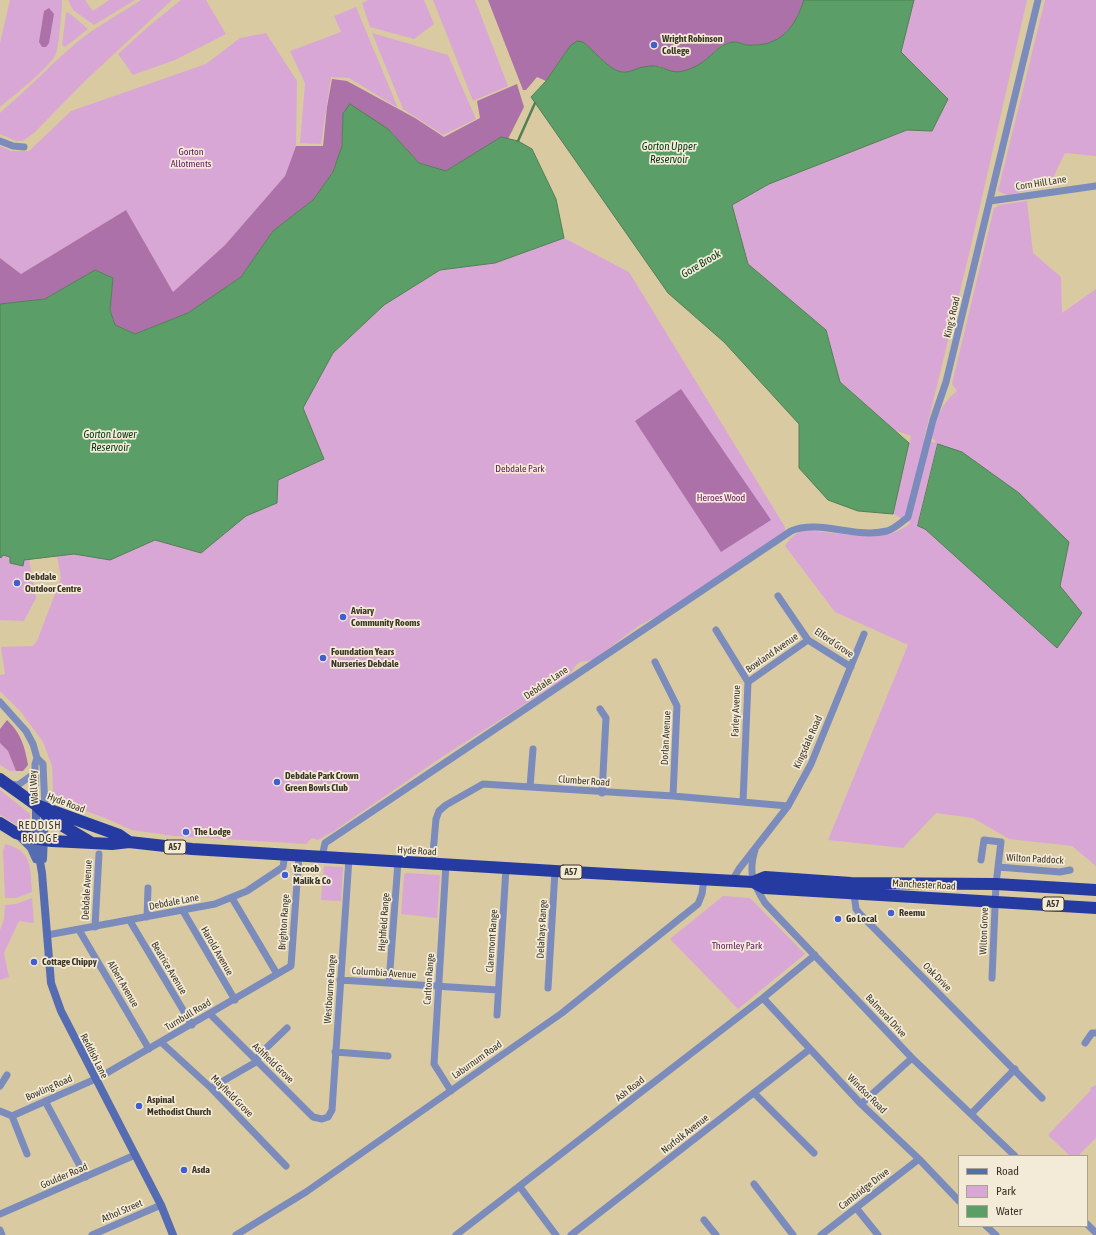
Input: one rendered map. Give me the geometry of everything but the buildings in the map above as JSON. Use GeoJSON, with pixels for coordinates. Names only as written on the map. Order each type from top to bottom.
{"type":"FeatureCollection","features":[{"type":"Feature","properties":{"kind":"highway","name":"Hyde Road"},"geometry":{"type":"LineString","coordinates":[[12,784],[42,809],[119,835],[129,842]]}},
{"type":"Feature","properties":{"kind":"highway","name":"A57"},"geometry":{"type":"LineString","coordinates":[[42,809],[91,843]]}},
{"type":"Feature","properties":{"kind":"highway","name":"Hyde Road"},"geometry":{"type":"LineString","coordinates":[[1,824],[16,833],[36,841],[121,844],[129,842],[192,849],[555,872],[704,879]]}},
{"type":"Feature","properties":{"kind":"highway","name":"Manchester Road"},"geometry":{"type":"LineString","coordinates":[[704,879],[753,882],[765,877],[851,883],[996,884],[1096,890]]}},
{"type":"Feature","properties":{"kind":"highway","name":"Manchester Road"},"geometry":{"type":"LineString","coordinates":[[753,882],[764,888],[854,894],[995,900],[1096,908]]}},
{"type":"Feature","properties":{"kind":"main road","name":"Wall Way"},"geometry":{"type":"LineString","coordinates":[[36,841],[42,809]]}},
{"type":"Feature","properties":{"kind":"main road","name":"Wall Way"},"geometry":{"type":"LineString","coordinates":[[36,841],[42,809]]}},
{"type":"Feature","properties":{"kind":"main road","name":"Reddish Lane"},"geometry":{"type":"LineString","coordinates":[[36,841],[42,873],[51,982],[61,1011],[161,1205],[173,1235]]}},
{"type":"Feature","properties":{"kind":"main road"},"geometry":{"type":"LineString","coordinates":[[36,841],[42,873]]}},
{"type":"Feature","properties":{"kind":"street","name":"King's Road"},"geometry":{"type":"LineString","coordinates":[[791,531],[804,527],[878,532],[889,530],[908,517],[933,420],[946,382],[1038,0]]}},
{"type":"Feature","properties":{"kind":"street"},"geometry":{"type":"LineString","coordinates":[[1,142],[20,148],[24,147]]}},
{"type":"Feature","properties":{"kind":"street","name":"Corn Hill Lane"},"geometry":{"type":"LineString","coordinates":[[990,201],[1096,186]]}},
{"type":"Feature","properties":{"kind":"street","name":"Debdale Lane"},"geometry":{"type":"LineString","coordinates":[[322,857],[325,843],[791,531]]}},
{"type":"Feature","properties":{"kind":"street","name":"Elford Grove"},"geometry":{"type":"LineString","coordinates":[[778,596],[808,640],[851,667]]}},
{"type":"Feature","properties":{"kind":"street","name":"Farley Avenue"},"geometry":{"type":"LineString","coordinates":[[716,630],[748,682],[743,802]]}},
{"type":"Feature","properties":{"kind":"street","name":"Kingsdale Road"},"geometry":{"type":"LineString","coordinates":[[732,881],[739,869],[788,806],[811,764],[864,634]]}},
{"type":"Feature","properties":{"kind":"street","name":"Bowland Avenue"},"geometry":{"type":"LineString","coordinates":[[748,682],[808,640]]}},
{"type":"Feature","properties":{"kind":"street","name":"Dorlan Avenue"},"geometry":{"type":"LineString","coordinates":[[655,662],[677,706],[672,796]]}},
{"type":"Feature","properties":{"kind":"street","name":"Wall Way"},"geometry":{"type":"LineString","coordinates":[[0,702],[26,730],[33,744],[37,758],[43,764],[42,809]]}},
{"type":"Feature","properties":{"kind":"street"},"geometry":{"type":"LineString","coordinates":[[600,709],[606,718],[602,793]]}},
{"type":"Feature","properties":{"kind":"street"},"geometry":{"type":"LineString","coordinates":[[530,787],[533,749]]}},
{"type":"Feature","properties":{"kind":"street","name":"Wall Way"},"geometry":{"type":"LineString","coordinates":[[37,758],[35,773],[42,809]]}},
{"type":"Feature","properties":{"kind":"street","name":"Wall Way"},"geometry":{"type":"LineString","coordinates":[[12,784],[35,773]]}},
{"type":"Feature","properties":{"kind":"street","name":"Clumber Road"},"geometry":{"type":"LineString","coordinates":[[432,864],[438,811],[482,784],[602,793],[672,796],[788,806]]}},
{"type":"Feature","properties":{"kind":"street","name":"Wilton Grove"},"geometry":{"type":"LineString","coordinates":[[981,860],[984,840],[1001,842],[996,884],[992,978]]}},
{"type":"Feature","properties":{"kind":"street","name":"Kingsdale Road"},"geometry":{"type":"LineString","coordinates":[[753,882],[751,863],[755,850]]}},
{"type":"Feature","properties":{"kind":"street","name":"Debdale Avenue"},"geometry":{"type":"LineString","coordinates":[[95,927],[99,854]]}},
{"type":"Feature","properties":{"kind":"street","name":"Debdale Lane"},"geometry":{"type":"LineString","coordinates":[[47,935],[130,921],[215,904],[247,891],[283,867],[285,854]]}},
{"type":"Feature","properties":{"kind":"street","name":"Brighton Range"},"geometry":{"type":"LineString","coordinates":[[291,966],[299,855]]}},
{"type":"Feature","properties":{"kind":"street","name":"Westbourne Range"},"geometry":{"type":"LineString","coordinates":[[326,1118],[332,1110],[349,858]]}},
{"type":"Feature","properties":{"kind":"street","name":"Highfield Range"},"geometry":{"type":"LineString","coordinates":[[389,983],[398,862]]}},
{"type":"Feature","properties":{"kind":"street","name":"Carlton Range"},"geometry":{"type":"LineString","coordinates":[[446,864],[434,1064],[451,1091]]}},
{"type":"Feature","properties":{"kind":"street","name":"Wilton Paddock"},"geometry":{"type":"LineString","coordinates":[[998,867],[1060,872],[1070,870]]}},
{"type":"Feature","properties":{"kind":"street","name":"Claremont Range"},"geometry":{"type":"LineString","coordinates":[[497,1015],[506,868]]}},
{"type":"Feature","properties":{"kind":"street","name":"Delahays Range"},"geometry":{"type":"LineString","coordinates":[[548,988],[555,872]]}},
{"type":"Feature","properties":{"kind":"street","name":"Laburnum Road"},"geometry":{"type":"LineString","coordinates":[[236,1235],[306,1192],[562,1013],[698,904],[702,894],[704,879]]}},
{"type":"Feature","properties":{"kind":"street","name":"Balmoral Drive"},"geometry":{"type":"LineString","coordinates":[[753,882],[765,903],[912,1058],[972,1113],[1013,1155]]}},
{"type":"Feature","properties":{"kind":"street"},"geometry":{"type":"LineString","coordinates":[[147,917],[148,888]]}},
{"type":"Feature","properties":{"kind":"street","name":"Oak Drive"},"geometry":{"type":"LineString","coordinates":[[854,894],[856,909],[860,914],[1042,1098]]}},
{"type":"Feature","properties":{"kind":"street"},"geometry":{"type":"LineString","coordinates":[[232,898],[277,974]]}},
{"type":"Feature","properties":{"kind":"street","name":"Harold Avenue"},"geometry":{"type":"LineString","coordinates":[[183,911],[235,1000]]}},
{"type":"Feature","properties":{"kind":"street","name":"Beatrice Avenue"},"geometry":{"type":"LineString","coordinates":[[130,921],[192,1025]]}},
{"type":"Feature","properties":{"kind":"street","name":"Albert Avenue"},"geometry":{"type":"LineString","coordinates":[[79,930],[149,1049]]}},
{"type":"Feature","properties":{"kind":"street","name":"Ash Road"},"geometry":{"type":"LineString","coordinates":[[456,1235],[763,998],[815,955]]}},
{"type":"Feature","properties":{"kind":"street","name":"Turnbull Road"},"geometry":{"type":"LineString","coordinates":[[95,1079],[162,1043],[291,966]]}},
{"type":"Feature","properties":{"kind":"street","name":"Columbia Avenue"},"geometry":{"type":"LineString","coordinates":[[340,980],[498,990]]}},
{"type":"Feature","properties":{"kind":"street","name":"Windsor Road"},"geometry":{"type":"LineString","coordinates":[[763,998],[861,1104],[919,1159],[958,1200]]}},
{"type":"Feature","properties":{"kind":"street","name":"Ashfield Grove"},"geometry":{"type":"LineString","coordinates":[[210,1014],[256,1062],[313,1117],[319,1119],[326,1118]]}},
{"type":"Feature","properties":{"kind":"street"},"geometry":{"type":"LineString","coordinates":[[211,1088],[256,1062],[260,1054],[287,1028]]}},
{"type":"Feature","properties":{"kind":"street"},"geometry":{"type":"LineString","coordinates":[[1085,1043],[1092,1033],[1096,1034]]}},
{"type":"Feature","properties":{"kind":"street","name":"Mayfield Grove"},"geometry":{"type":"LineString","coordinates":[[162,1043],[211,1088],[286,1166]]}},
{"type":"Feature","properties":{"kind":"street","name":"Norfolk Avenue"},"geometry":{"type":"LineString","coordinates":[[571,1235],[810,1049]]}},
{"type":"Feature","properties":{"kind":"street"},"geometry":{"type":"LineString","coordinates":[[335,1052],[388,1056]]}},
{"type":"Feature","properties":{"kind":"street"},"geometry":{"type":"LineString","coordinates":[[861,1104],[912,1058]]}},
{"type":"Feature","properties":{"kind":"street"},"geometry":{"type":"LineString","coordinates":[[972,1113],[1015,1069]]}},
{"type":"Feature","properties":{"kind":"street"},"geometry":{"type":"LineString","coordinates":[[0,1086],[7,1076]]}},
{"type":"Feature","properties":{"kind":"street","name":"Bowling Road"},"geometry":{"type":"LineString","coordinates":[[12,1116],[95,1079]]}},
{"type":"Feature","properties":{"kind":"street"},"geometry":{"type":"LineString","coordinates":[[754,1093],[814,1153]]}},
{"type":"Feature","properties":{"kind":"street"},"geometry":{"type":"LineString","coordinates":[[45,1101],[86,1177]]}},
{"type":"Feature","properties":{"kind":"street"},"geometry":{"type":"LineString","coordinates":[[0,1111],[12,1116],[28,1154]]}},
{"type":"Feature","properties":{"kind":"street","name":"Goulder Road"},"geometry":{"type":"LineString","coordinates":[[0,1214],[135,1155]]}},
{"type":"Feature","properties":{"kind":"street","name":"Cambridge Drive"},"geometry":{"type":"LineString","coordinates":[[822,1235],[919,1159]]}},
{"type":"Feature","properties":{"kind":"street"},"geometry":{"type":"LineString","coordinates":[[754,1184],[793,1235]]}},
{"type":"Feature","properties":{"kind":"street"},"geometry":{"type":"LineString","coordinates":[[520,1187],[556,1235]]}},
{"type":"Feature","properties":{"kind":"street","name":"Athol Street"},"geometry":{"type":"LineString","coordinates":[[92,1235],[161,1205]]}},
{"type":"Feature","properties":{"kind":"street"},"geometry":{"type":"LineString","coordinates":[[857,1209],[878,1235]]}},
{"type":"Feature","properties":{"kind":"street"},"geometry":{"type":"LineString","coordinates":[[704,1220],[716,1235]]}},
{"type":"Feature","properties":{"kind":"street"},"geometry":{"type":"LineString","coordinates":[[1088,1225],[1096,1233]]}},
{"type":"Feature","properties":{"kind":"street"},"geometry":{"type":"LineString","coordinates":[[987,1227],[996,1235]]}},
{"type":"Feature","properties":{"kind":"street"},"geometry":{"type":"LineString","coordinates":[[0,1230],[2,1235]]}},
{"type":"Feature","properties":{"kind":"green space"},"geometry":{"type":"Polygon","coordinates":[[[10,0],[62,0],[60,29],[55,56],[37,76],[0,107],[0,43],[10,0]]]}},
{"type":"Feature","properties":{"kind":"green space"},"geometry":{"type":"Polygon","coordinates":[[[68,0],[85,0],[93,11],[109,0],[135,0],[94,25],[73,10],[68,0]]]}},
{"type":"Feature","properties":{"kind":"green space"},"geometry":{"type":"Polygon","coordinates":[[[141,0],[172,0],[85,81],[34,133],[23,141],[16,141],[0,134],[0,113],[3,110],[75,44],[102,24],[141,0]]]}},
{"type":"Feature","properties":{"kind":"green space"},"geometry":{"type":"Polygon","coordinates":[[[181,0],[206,0],[226,34],[175,60],[133,75],[118,54],[181,0]]]}},
{"type":"Feature","properties":{"kind":"green space"},"geometry":{"type":"Polygon","coordinates":[[[368,0],[424,0],[434,24],[414,39],[370,27],[362,3],[368,0]]]}},
{"type":"Feature","properties":{"kind":"green space"},"geometry":{"type":"Polygon","coordinates":[[[433,0],[475,0],[508,86],[473,101],[433,0]]]}},
{"type":"Feature","properties":{"kind":"green space","name":"Wright Robinson College"},"geometry":{"type":"Polygon","coordinates":[[[488,0],[804,0],[791,27],[785,34],[777,39],[769,43],[759,45],[746,45],[735,42],[724,44],[701,64],[685,72],[676,73],[656,66],[651,66],[632,72],[618,71],[605,63],[583,42],[570,46],[546,81],[537,77],[526,90],[523,90],[488,0]]]}},
{"type":"Feature","properties":{"kind":"green space"},"geometry":{"type":"Polygon","coordinates":[[[914,0],[1027,0],[970,250],[924,439],[935,443],[935,440],[931,438],[937,419],[943,406],[957,391],[952,384],[994,208],[999,205],[1027,201],[1033,253],[1061,277],[1062,313],[1096,289],[1096,866],[1072,846],[1009,839],[973,818],[936,813],[903,848],[828,840],[908,645],[835,612],[785,546],[795,535],[805,530],[869,536],[891,533],[911,523],[893,514],[911,436],[894,430],[840,382],[826,330],[748,264],[732,205],[769,184],[907,130],[932,131],[947,99],[901,52],[914,0]],[[938,444],[919,526],[925,529],[1057,647],[1060,586],[1069,542],[1019,493],[962,452],[938,444]]]}},
{"type":"Feature","properties":{"kind":"green space"},"geometry":{"type":"Polygon","coordinates":[[[1045,0],[1096,0],[1096,156],[1065,153],[1049,186],[1007,195],[998,191],[1045,0]]]}},
{"type":"Feature","properties":{"kind":"green space"},"geometry":{"type":"Polygon","coordinates":[[[356,7],[398,108],[349,78],[331,77],[321,144],[300,143],[305,83],[290,51],[341,32],[334,16],[356,7]]]}},
{"type":"Feature","properties":{"kind":"green space"},"geometry":{"type":"Polygon","coordinates":[[[49,8],[54,14],[49,43],[46,47],[42,47],[39,42],[44,11],[49,8]]]}},
{"type":"Feature","properties":{"kind":"green space"},"geometry":{"type":"Polygon","coordinates":[[[68,12],[88,29],[65,47],[62,45],[66,13],[68,12]]]}},
{"type":"Feature","properties":{"kind":"green space","name":"Gorton Allotments"},"geometry":{"type":"Polygon","coordinates":[[[266,33],[297,81],[296,146],[285,176],[225,245],[173,292],[126,210],[21,274],[0,258],[0,146],[11,151],[29,151],[71,111],[206,64],[240,38],[266,33]]]}},
{"type":"Feature","properties":{"kind":"green space"},"geometry":{"type":"Polygon","coordinates":[[[372,33],[448,55],[476,119],[443,135],[403,109],[372,33]]]}},
{"type":"Feature","properties":{"kind":"green space"},"geometry":{"type":"Polygon","coordinates":[[[332,79],[347,81],[415,118],[444,137],[480,118],[477,101],[517,84],[524,107],[508,139],[501,137],[446,171],[419,163],[388,129],[343,114],[342,146],[333,172],[313,200],[273,231],[241,277],[188,313],[135,334],[115,325],[110,310],[113,278],[95,270],[45,299],[0,304],[0,258],[21,274],[126,210],[173,292],[225,245],[285,176],[296,146],[323,146],[327,107],[332,79]]]}},
{"type":"Feature","properties":{"kind":"green space","name":"Debdale Park"},"geometry":{"type":"Polygon","coordinates":[[[564,238],[629,272],[785,527],[785,532],[673,608],[640,625],[593,660],[580,662],[576,665],[569,676],[442,757],[334,831],[318,840],[312,838],[306,844],[174,836],[132,830],[59,801],[53,791],[52,766],[43,742],[21,712],[0,691],[0,675],[5,674],[1,647],[33,646],[37,641],[61,578],[57,556],[74,554],[110,560],[155,540],[201,553],[246,516],[277,503],[278,480],[324,459],[303,408],[333,353],[384,305],[440,270],[495,263],[564,238]]]}},
{"type":"Feature","properties":{"kind":"green space","name":"Heroes Wood"},"geometry":{"type":"Polygon","coordinates":[[[681,389],[771,520],[721,552],[635,421],[681,389]]]}},
{"type":"Feature","properties":{"kind":"green space","name":"Debdale Outdoor Centre"},"geometry":{"type":"Polygon","coordinates":[[[3,555],[11,557],[23,565],[24,560],[29,559],[36,598],[24,621],[0,620],[0,557],[3,555]]]}},
{"type":"Feature","properties":{"kind":"green space"},"geometry":{"type":"Polygon","coordinates":[[[7,720],[16,730],[24,746],[28,765],[23,771],[16,771],[8,751],[0,743],[0,729],[7,720]]]}},
{"type":"Feature","properties":{"kind":"green space"},"geometry":{"type":"Polygon","coordinates":[[[0,743],[8,751],[16,771],[10,771],[0,765],[0,743]]]}},
{"type":"Feature","properties":{"kind":"green space"},"geometry":{"type":"Polygon","coordinates":[[[0,790],[30,814],[30,828],[20,827],[0,815],[0,790]]]}},
{"type":"Feature","properties":{"kind":"green space"},"geometry":{"type":"Polygon","coordinates":[[[5,844],[21,851],[30,868],[32,892],[16,898],[5,898],[3,851],[5,844]]]}},
{"type":"Feature","properties":{"kind":"green space"},"geometry":{"type":"Polygon","coordinates":[[[324,866],[343,867],[341,901],[321,900],[324,866]]]}},
{"type":"Feature","properties":{"kind":"green space"},"geometry":{"type":"Polygon","coordinates":[[[406,873],[440,875],[437,918],[401,914],[404,875],[406,873]]]}},
{"type":"Feature","properties":{"kind":"green space","name":"Thornley Park"},"geometry":{"type":"Polygon","coordinates":[[[723,896],[750,898],[805,954],[738,1009],[670,939],[723,896]]]}},
{"type":"Feature","properties":{"kind":"green space"},"geometry":{"type":"Polygon","coordinates":[[[32,898],[34,923],[19,921],[4,953],[9,977],[0,980],[0,930],[4,919],[5,905],[16,904],[32,898]]]}},
{"type":"Feature","properties":{"kind":"green space"},"geometry":{"type":"Polygon","coordinates":[[[1096,1085],[1096,1138],[1079,1155],[1069,1155],[1048,1135],[1091,1090],[1090,1088],[1096,1085]]]}},
{"type":"Feature","properties":{"kind":"water","name":"Gorton Upper Reservoir"},"geometry":{"type":"Polygon","coordinates":[[[804,0],[914,0],[901,52],[948,99],[932,131],[907,130],[769,184],[732,205],[748,264],[826,330],[840,382],[909,443],[893,514],[858,511],[828,500],[799,468],[799,424],[724,342],[668,293],[531,97],[546,81],[570,46],[577,41],[583,42],[605,62],[618,71],[628,72],[652,66],[674,72],[680,72],[698,65],[723,45],[728,43],[735,42],[746,45],[759,45],[769,43],[777,39],[785,34],[791,27],[804,0]]]}},
{"type":"Feature","properties":{"kind":"water","name":"Gorton Lower Reservoir"},"geometry":{"type":"Polygon","coordinates":[[[350,104],[388,129],[419,163],[446,171],[501,137],[518,141],[532,149],[556,199],[564,238],[495,263],[440,270],[384,305],[333,353],[303,408],[324,459],[278,480],[277,503],[246,516],[201,553],[155,540],[110,560],[74,554],[24,560],[23,566],[10,563],[10,557],[3,555],[1,558],[0,304],[45,299],[95,270],[113,278],[110,310],[115,325],[135,334],[188,313],[241,277],[273,231],[313,200],[333,172],[342,146],[343,114],[350,104]]]}},
{"type":"Feature","properties":{"kind":"water"},"geometry":{"type":"Polygon","coordinates":[[[938,444],[962,452],[1019,493],[1069,542],[1060,586],[1082,613],[1057,648],[925,529],[918,526],[938,444]]]}},
{"type":"Feature","properties":{"kind":"waterway"},"geometry":{"type":"LineString","coordinates":[[518,141],[535,103]]}},
{"type":"Feature","properties":{"kind":"place","name":"Wright Robinson College"},"geometry":{"type":"Point","coordinates":[654,45]}},
{"type":"Feature","properties":{"kind":"place","name":"Debdale Outdoor Centre"},"geometry":{"type":"Point","coordinates":[17,583]}},
{"type":"Feature","properties":{"kind":"place","name":"Aviary Community Rooms"},"geometry":{"type":"Point","coordinates":[343,617]}},
{"type":"Feature","properties":{"kind":"place","name":"Foundation Years Nurseries Debdale"},"geometry":{"type":"Point","coordinates":[323,658]}},
{"type":"Feature","properties":{"kind":"place","name":"Debdale Park Crown Green Bowls Club"},"geometry":{"type":"Point","coordinates":[277,782]}},
{"type":"Feature","properties":{"kind":"place","name":"The Lodge"},"geometry":{"type":"Point","coordinates":[186,832]}},
{"type":"Feature","properties":{"kind":"place","name":"Yacoob Malik & Co"},"geometry":{"type":"Point","coordinates":[285,875]}},
{"type":"Feature","properties":{"kind":"place","name":"Reemu"},"geometry":{"type":"Point","coordinates":[891,913]}},
{"type":"Feature","properties":{"kind":"place","name":"Go Local"},"geometry":{"type":"Point","coordinates":[838,919]}},
{"type":"Feature","properties":{"kind":"place","name":"Cottage Chippy"},"geometry":{"type":"Point","coordinates":[34,962]}},
{"type":"Feature","properties":{"kind":"place","name":"Aspinal Methodist Church"},"geometry":{"type":"Point","coordinates":[139,1106]}},
{"type":"Feature","properties":{"kind":"place","name":"Asda"},"geometry":{"type":"Point","coordinates":[184,1170]}},
{"type":"Feature","properties":{"kind":"district","name":"REDDISH BRIDGE"},"geometry":{"type":"Point","coordinates":[40,832]}},
{"type":"Feature","properties":{"kind":"water label","name":"Gore Brook"},"geometry":{"type":"Point","coordinates":[701,264]}}]}
